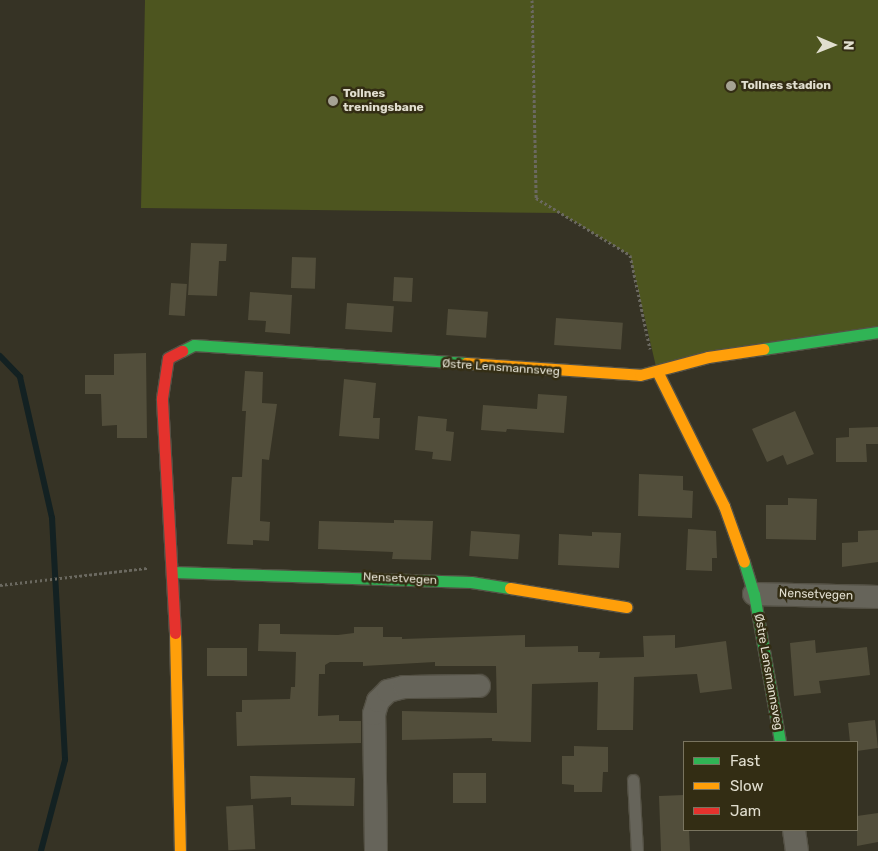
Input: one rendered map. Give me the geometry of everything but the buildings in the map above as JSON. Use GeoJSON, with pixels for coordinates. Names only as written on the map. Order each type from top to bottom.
{"type":"FeatureCollection","features":[{"type":"Feature","properties":{"kind":"street"},"geometry":{"type":"LineString","coordinates":[[657,371],[708,357],[878,332]]}},
{"type":"Feature","properties":{"kind":"street","name":"Østre Lensmannsveg"},"geometry":{"type":"LineString","coordinates":[[173,572],[163,453],[162,398],[168,358],[194,345],[573,373],[640,375],[657,371],[724,506],[754,594],[780,741]]}},
{"type":"Feature","properties":{"kind":"street"},"geometry":{"type":"LineString","coordinates":[[173,572],[180,851]]}},
{"type":"Feature","properties":{"kind":"street","name":"Nensetvegen"},"geometry":{"type":"LineString","coordinates":[[173,572],[471,582],[626,607]]}},
{"type":"Feature","properties":{"kind":"street","name":"Nensetvegen"},"geometry":{"type":"LineString","coordinates":[[754,594],[878,597]]}},
{"type":"Feature","properties":{"kind":"street"},"geometry":{"type":"LineString","coordinates":[[376,851],[374,714],[378,701],[388,691],[404,687],[479,686]]}},
{"type":"Feature","properties":{"kind":"street"},"geometry":{"type":"LineString","coordinates":[[794,831],[797,851]]}},
{"type":"Feature","properties":{"kind":"lane"},"geometry":{"type":"LineString","coordinates":[[633,780],[637,851]]}},
{"type":"Feature","properties":{"kind":"path"},"geometry":{"type":"LineString","coordinates":[[532,0],[536,198],[630,255],[657,371]]}},
{"type":"Feature","properties":{"kind":"path"},"geometry":{"type":"LineString","coordinates":[[0,585],[118,569],[173,572]]}},
{"type":"Feature","properties":{"kind":"green space"},"geometry":{"type":"Polygon","coordinates":[[[145,0],[878,0],[878,332],[657,371],[630,255],[560,213],[141,208],[145,0]]]}},
{"type":"Feature","properties":{"kind":"waterway"},"geometry":{"type":"LineString","coordinates":[[0,356],[20,377],[52,518],[65,760],[41,851]]}},
{"type":"Feature","properties":{"kind":"traffic: fast"},"geometry":{"type":"LineString","coordinates":[[763,349],[878,332]]}},
{"type":"Feature","properties":{"kind":"traffic: fast"},"geometry":{"type":"LineString","coordinates":[[182,351],[194,345],[466,363]]}},
{"type":"Feature","properties":{"kind":"traffic: fast"},"geometry":{"type":"LineString","coordinates":[[744,562],[754,594],[780,741]]}},
{"type":"Feature","properties":{"kind":"traffic: fast"},"geometry":{"type":"LineString","coordinates":[[173,572],[471,582],[510,588]]}},
{"type":"Feature","properties":{"kind":"traffic: slow"},"geometry":{"type":"LineString","coordinates":[[466,363],[640,375],[708,357],[763,349]]}},
{"type":"Feature","properties":{"kind":"traffic: slow"},"geometry":{"type":"LineString","coordinates":[[657,371],[724,506],[744,562]]}},
{"type":"Feature","properties":{"kind":"traffic: slow"},"geometry":{"type":"LineString","coordinates":[[510,588],[626,607]]}},
{"type":"Feature","properties":{"kind":"traffic: slow"},"geometry":{"type":"LineString","coordinates":[[175,633],[180,851]]}},
{"type":"Feature","properties":{"kind":"traffic: jam"},"geometry":{"type":"LineString","coordinates":[[175,633],[162,398],[168,358],[182,351]]}},
{"type":"Feature","properties":{"kind":"place","name":"Tollnes stadion"},"geometry":{"type":"Point","coordinates":[731,86]}},
{"type":"Feature","properties":{"kind":"place","name":"Tollnes treningsbane"},"geometry":{"type":"Point","coordinates":[333,101]}}]}
